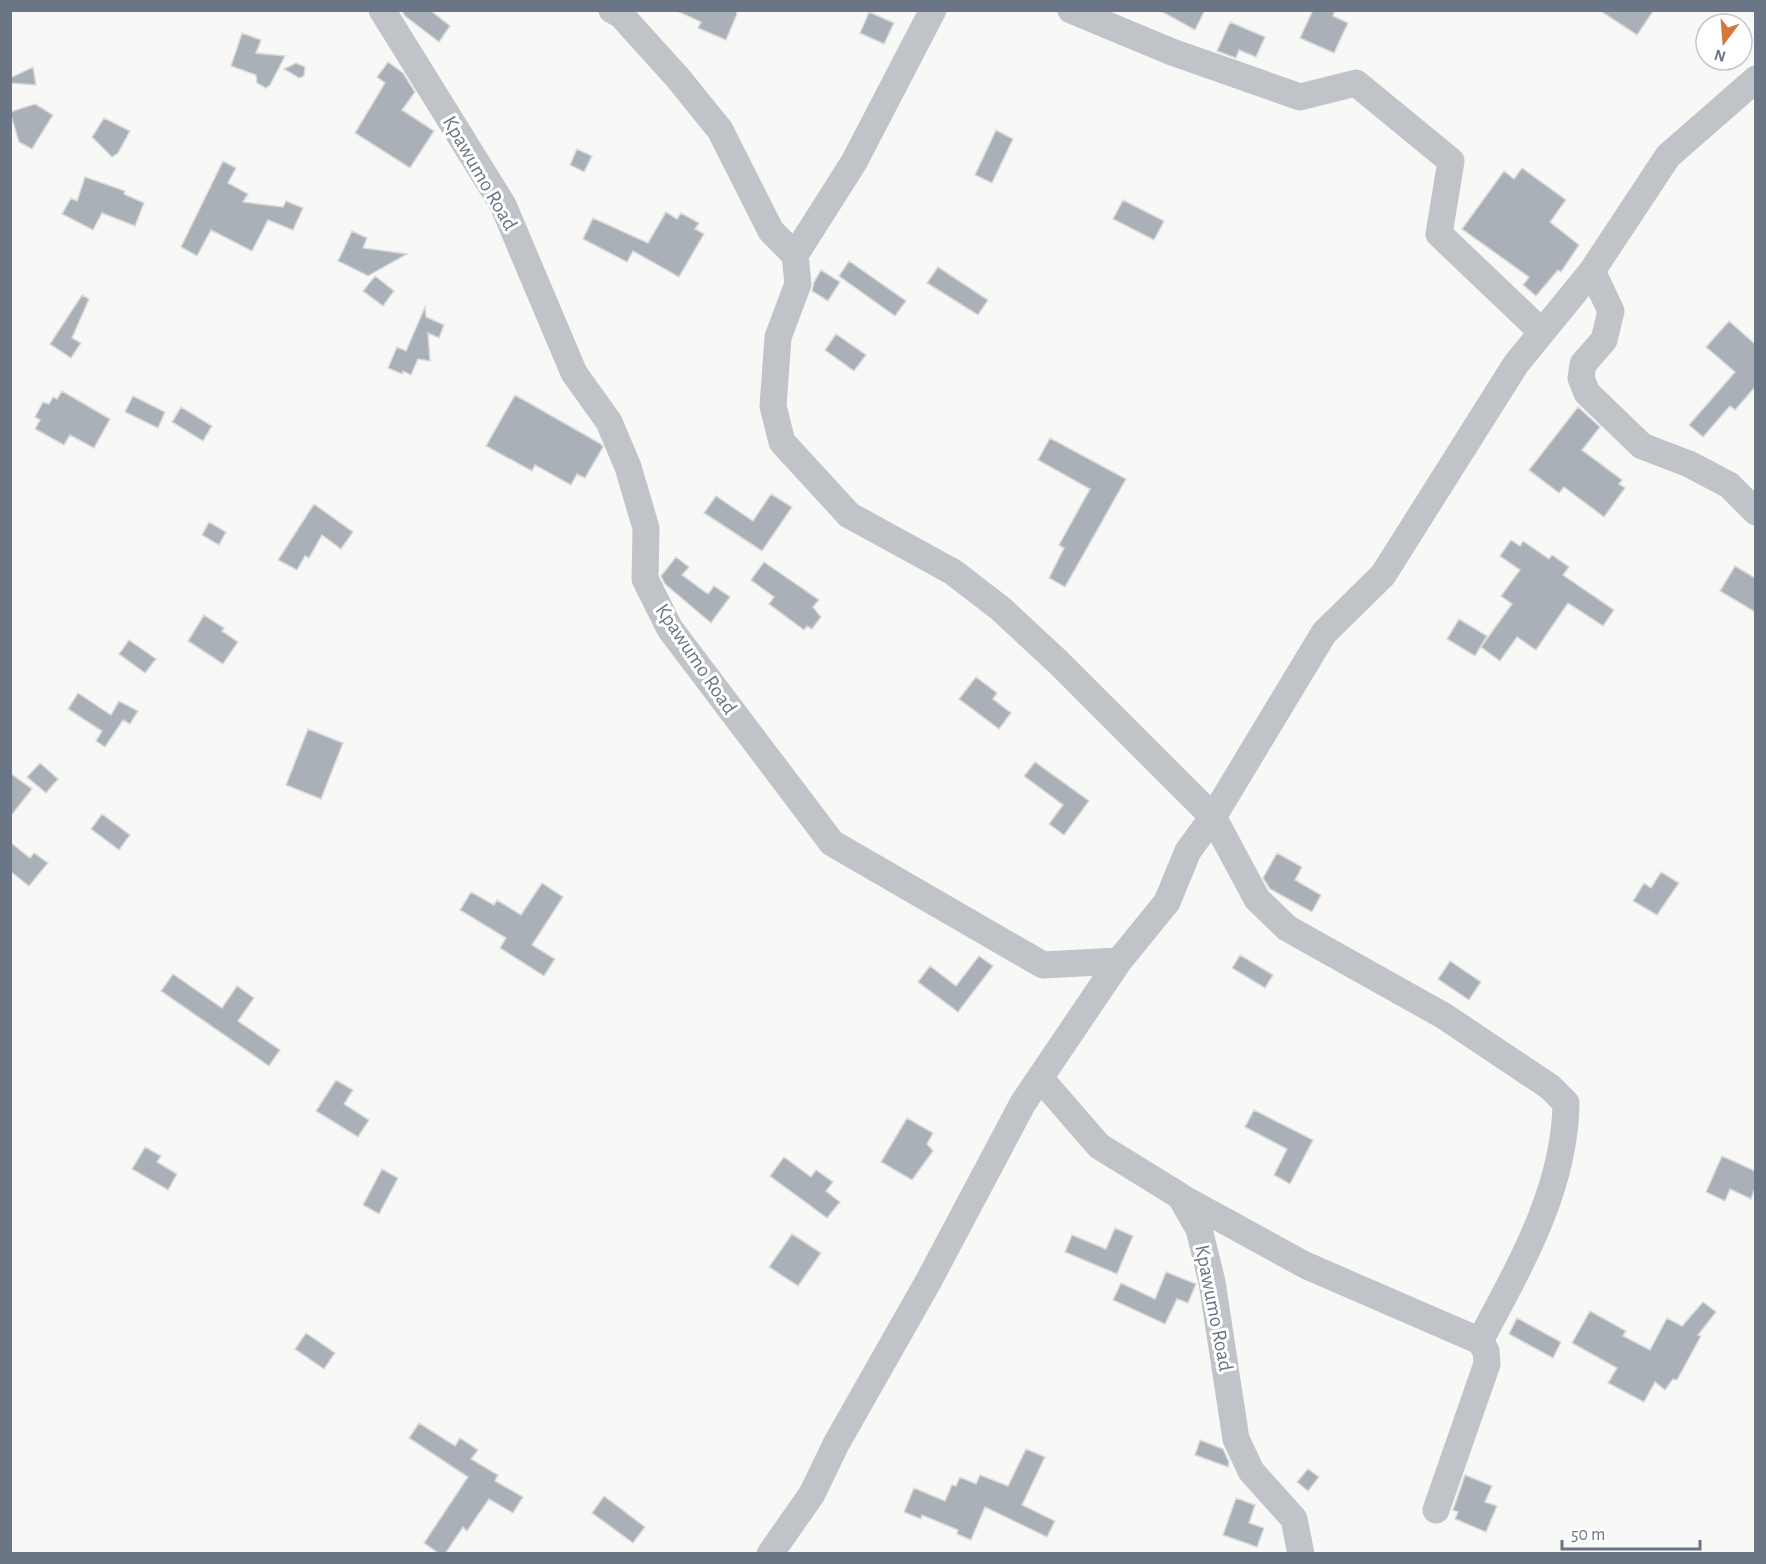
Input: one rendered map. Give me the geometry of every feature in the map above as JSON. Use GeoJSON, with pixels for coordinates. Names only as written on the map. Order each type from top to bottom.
{"type":"FeatureCollection","features":[{"type":"Feature","properties":{"kind":"street","name":"Kpawumo Road"},"geometry":{"type":"LineString","coordinates":[[382,10],[503,205],[574,373],[609,422],[628,467],[646,528],[645,579],[670,629],[832,843],[1043,965],[1119,961]]}},
{"type":"Feature","properties":{"kind":"street"},"geometry":{"type":"LineString","coordinates":[[612,10],[621,15],[678,78],[720,130],[771,231],[795,255]]}},
{"type":"Feature","properties":{"kind":"street"},"geometry":{"type":"LineString","coordinates":[[933,10],[854,162],[795,255],[798,284],[778,337],[773,406],[782,442],[849,514],[953,572],[1001,609],[1213,818],[1257,899],[1287,928],[1444,1016],[1550,1087],[1566,1104],[1566,1135],[1545,1210],[1480,1341]]}},
{"type":"Feature","properties":{"kind":"street"},"geometry":{"type":"LineString","coordinates":[[1071,10],[1172,52],[1300,97],[1356,83],[1451,161],[1439,234],[1542,332]]}},
{"type":"Feature","properties":{"kind":"street"},"geometry":{"type":"LineString","coordinates":[[770,1554],[812,1494],[836,1444],[928,1282],[1023,1103],[1119,961],[1167,902],[1188,851],[1213,818],[1324,633],[1383,576],[1516,363],[1592,271],[1668,156],[1755,79]]}},
{"type":"Feature","properties":{"kind":"street"},"geometry":{"type":"LineString","coordinates":[[1592,271],[1611,311],[1604,340],[1584,364],[1581,378],[1587,393],[1642,446],[1689,464],[1729,485],[1755,512]]}},
{"type":"Feature","properties":{"kind":"street","name":"Kpawumo Road"},"geometry":{"type":"LineString","coordinates":[[1040,1078],[1099,1146],[1180,1196],[1199,1229],[1212,1282],[1236,1439],[1251,1471],[1294,1519],[1301,1554]]}},
{"type":"Feature","properties":{"kind":"street"},"geometry":{"type":"LineString","coordinates":[[1180,1196],[1305,1265],[1480,1341],[1486,1351],[1487,1364],[1436,1510]]}},
{"type":"Feature","properties":{"kind":"building"},"geometry":{"type":"Polygon","coordinates":[[[401,10],[430,10],[450,26],[439,42],[405,16],[401,10]]]}},
{"type":"Feature","properties":{"kind":"building"},"geometry":{"type":"Polygon","coordinates":[[[675,10],[736,10],[737,14],[726,40],[698,28],[701,22],[675,10]]]}},
{"type":"Feature","properties":{"kind":"building"},"geometry":{"type":"Polygon","coordinates":[[[1159,10],[1205,10],[1195,30],[1159,10]]]}},
{"type":"Feature","properties":{"kind":"building"},"geometry":{"type":"Polygon","coordinates":[[[1313,10],[1335,10],[1333,16],[1348,23],[1334,53],[1300,38],[1313,10]]]}},
{"type":"Feature","properties":{"kind":"building"},"geometry":{"type":"Polygon","coordinates":[[[1599,10],[1654,10],[1637,35],[1599,10]]]}},
{"type":"Feature","properties":{"kind":"building"},"geometry":{"type":"Polygon","coordinates":[[[869,12],[894,23],[884,44],[860,33],[869,12]]]}},
{"type":"Feature","properties":{"kind":"building"},"geometry":{"type":"Polygon","coordinates":[[[1230,22],[1265,37],[1256,57],[1239,50],[1236,58],[1217,51],[1230,22]]]}},
{"type":"Feature","properties":{"kind":"building"},"geometry":{"type":"Polygon","coordinates":[[[242,33],[261,40],[256,53],[285,56],[270,85],[266,88],[257,83],[256,75],[231,66],[242,33]]]}},
{"type":"Feature","properties":{"kind":"building"},"geometry":{"type":"Polygon","coordinates":[[[388,62],[403,73],[415,92],[402,110],[434,131],[410,168],[355,133],[385,83],[377,77],[388,62]]]}},
{"type":"Feature","properties":{"kind":"building"},"geometry":{"type":"Polygon","coordinates":[[[296,63],[305,67],[304,76],[299,78],[284,69],[296,63]]]}},
{"type":"Feature","properties":{"kind":"building"},"geometry":{"type":"Polygon","coordinates":[[[33,67],[36,85],[10,83],[10,78],[33,67]]]}},
{"type":"Feature","properties":{"kind":"building"},"geometry":{"type":"Polygon","coordinates":[[[35,104],[53,115],[32,149],[19,142],[10,112],[35,104]]]}},
{"type":"Feature","properties":{"kind":"building"},"geometry":{"type":"Polygon","coordinates":[[[104,118],[130,131],[118,153],[112,157],[92,137],[104,118]]]}},
{"type":"Feature","properties":{"kind":"building"},"geometry":{"type":"Polygon","coordinates":[[[996,130],[1013,139],[992,183],[975,175],[996,130]]]}},
{"type":"Feature","properties":{"kind":"building"},"geometry":{"type":"Polygon","coordinates":[[[577,149],[592,156],[584,172],[570,165],[577,149]]]}},
{"type":"Feature","properties":{"kind":"building"},"geometry":{"type":"Polygon","coordinates":[[[223,161],[236,168],[228,183],[248,194],[243,202],[283,207],[286,201],[303,208],[293,230],[268,220],[252,251],[211,230],[197,256],[181,247],[223,161]]]}},
{"type":"Feature","properties":{"kind":"building"},"geometry":{"type":"Polygon","coordinates":[[[1522,168],[1566,200],[1550,222],[1579,245],[1561,272],[1558,270],[1536,296],[1523,285],[1529,277],[1462,229],[1504,171],[1514,179],[1522,168]]]}},
{"type":"Feature","properties":{"kind":"building"},"geometry":{"type":"Polygon","coordinates":[[[85,177],[125,191],[124,194],[144,203],[135,226],[102,213],[93,230],[62,214],[71,198],[77,201],[85,177]]]}},
{"type":"Feature","properties":{"kind":"building"},"geometry":{"type":"Polygon","coordinates":[[[1123,200],[1164,221],[1154,240],[1113,219],[1123,200]]]}},
{"type":"Feature","properties":{"kind":"building"},"geometry":{"type":"Polygon","coordinates":[[[666,212],[677,219],[681,213],[699,223],[695,229],[704,234],[679,277],[633,251],[627,262],[583,239],[593,218],[648,243],[666,212]]]}},
{"type":"Feature","properties":{"kind":"building"},"geometry":{"type":"Polygon","coordinates":[[[352,231],[367,238],[363,248],[407,254],[368,276],[338,261],[352,231]]]}},
{"type":"Feature","properties":{"kind":"building"},"geometry":{"type":"Polygon","coordinates":[[[849,261],[906,301],[895,316],[839,276],[849,261]]]}},
{"type":"Feature","properties":{"kind":"building"},"geometry":{"type":"Polygon","coordinates":[[[938,267],[988,300],[978,315],[927,283],[938,267]]]}},
{"type":"Feature","properties":{"kind":"building"},"geometry":{"type":"Polygon","coordinates":[[[821,270],[840,282],[828,301],[812,291],[821,270]]]}},
{"type":"Feature","properties":{"kind":"building"},"geometry":{"type":"Polygon","coordinates":[[[375,276],[394,291],[383,306],[363,291],[375,276]]]}},
{"type":"Feature","properties":{"kind":"building"},"geometry":{"type":"Polygon","coordinates":[[[82,295],[89,299],[72,338],[81,343],[71,358],[50,344],[82,295]]]}},
{"type":"Feature","properties":{"kind":"building"},"geometry":{"type":"Polygon","coordinates":[[[425,307],[426,317],[444,325],[439,338],[428,333],[430,361],[418,359],[411,375],[388,368],[397,347],[406,351],[425,307]]]}},
{"type":"Feature","properties":{"kind":"building"},"geometry":{"type":"Polygon","coordinates":[[[1729,321],[1755,344],[1755,387],[1735,410],[1730,406],[1703,437],[1689,425],[1735,372],[1706,347],[1729,321]]]}},
{"type":"Feature","properties":{"kind":"building"},"geometry":{"type":"Polygon","coordinates":[[[836,334],[866,355],[854,371],[825,350],[836,334]]]}},
{"type":"Feature","properties":{"kind":"building"},"geometry":{"type":"Polygon","coordinates":[[[62,391],[110,419],[94,448],[70,435],[64,445],[35,429],[40,420],[35,417],[43,402],[49,404],[53,397],[57,399],[62,391]]]}},
{"type":"Feature","properties":{"kind":"building"},"geometry":{"type":"Polygon","coordinates":[[[515,395],[601,444],[603,447],[585,478],[577,474],[571,485],[535,465],[532,471],[486,446],[515,395]]]}},
{"type":"Feature","properties":{"kind":"building"},"geometry":{"type":"Polygon","coordinates":[[[133,396],[165,412],[158,428],[125,412],[133,396]]]}},
{"type":"Feature","properties":{"kind":"building"},"geometry":{"type":"Polygon","coordinates":[[[181,407],[212,426],[203,441],[172,422],[181,407]]]}},
{"type":"Feature","properties":{"kind":"building"},"geometry":{"type":"Polygon","coordinates":[[[1578,407],[1600,427],[1582,450],[1622,480],[1619,484],[1625,488],[1604,517],[1564,487],[1559,493],[1529,470],[1578,407]]]}},
{"type":"Feature","properties":{"kind":"building"},"geometry":{"type":"Polygon","coordinates":[[[1050,438],[1126,479],[1065,587],[1049,578],[1064,548],[1059,545],[1090,489],[1038,460],[1050,438]]]}},
{"type":"Feature","properties":{"kind":"building"},"geometry":{"type":"Polygon","coordinates":[[[771,494],[792,507],[762,551],[704,513],[716,496],[753,521],[771,494]]]}},
{"type":"Feature","properties":{"kind":"building"},"geometry":{"type":"Polygon","coordinates":[[[314,504],[353,532],[341,549],[322,535],[309,558],[305,556],[297,570],[278,560],[314,504]]]}},
{"type":"Feature","properties":{"kind":"building"},"geometry":{"type":"Polygon","coordinates":[[[209,522],[226,532],[219,545],[202,535],[209,522]]]}},
{"type":"Feature","properties":{"kind":"building"},"geometry":{"type":"Polygon","coordinates":[[[1511,540],[1520,546],[1523,541],[1549,559],[1552,555],[1569,567],[1563,575],[1614,610],[1603,626],[1568,603],[1536,650],[1517,637],[1500,661],[1481,647],[1512,604],[1501,596],[1520,570],[1500,556],[1511,540]]]}},
{"type":"Feature","properties":{"kind":"building"},"geometry":{"type":"Polygon","coordinates":[[[676,557],[689,567],[682,575],[708,594],[714,586],[730,597],[711,623],[665,584],[661,576],[676,557]]]}},
{"type":"Feature","properties":{"kind":"building"},"geometry":{"type":"Polygon","coordinates":[[[764,562],[819,600],[813,607],[821,617],[812,629],[807,626],[804,630],[769,604],[774,597],[751,580],[764,562]]]}},
{"type":"Feature","properties":{"kind":"building"},"geometry":{"type":"Polygon","coordinates":[[[1735,566],[1755,578],[1755,612],[1720,591],[1735,566]]]}},
{"type":"Feature","properties":{"kind":"building"},"geometry":{"type":"Polygon","coordinates":[[[204,615],[224,628],[222,631],[238,642],[223,664],[188,641],[204,615]]]}},
{"type":"Feature","properties":{"kind":"building"},"geometry":{"type":"Polygon","coordinates":[[[1459,619],[1487,636],[1475,656],[1447,639],[1459,619]]]}},
{"type":"Feature","properties":{"kind":"building"},"geometry":{"type":"Polygon","coordinates":[[[129,640],[156,659],[145,673],[119,654],[129,640]]]}},
{"type":"Feature","properties":{"kind":"building"},"geometry":{"type":"Polygon","coordinates":[[[976,677],[997,693],[993,699],[1011,713],[999,729],[959,699],[976,677]]]}},
{"type":"Feature","properties":{"kind":"building"},"geometry":{"type":"Polygon","coordinates":[[[78,693],[111,715],[119,701],[138,711],[130,724],[123,720],[105,747],[96,741],[102,731],[68,709],[78,693]]]}},
{"type":"Feature","properties":{"kind":"building"},"geometry":{"type":"Polygon","coordinates":[[[308,729],[343,743],[321,799],[286,785],[308,729]]]}},
{"type":"Feature","properties":{"kind":"building"},"geometry":{"type":"Polygon","coordinates":[[[1035,762],[1089,801],[1064,835],[1049,824],[1063,805],[1024,776],[1035,762]]]}},
{"type":"Feature","properties":{"kind":"building"},"geometry":{"type":"Polygon","coordinates":[[[40,763],[58,779],[46,793],[27,777],[40,763]]]}},
{"type":"Feature","properties":{"kind":"building"},"geometry":{"type":"Polygon","coordinates":[[[10,773],[32,789],[10,817],[10,773]]]}},
{"type":"Feature","properties":{"kind":"building"},"geometry":{"type":"Polygon","coordinates":[[[102,814],[130,835],[119,850],[91,829],[102,814]]]}},
{"type":"Feature","properties":{"kind":"building"},"geometry":{"type":"Polygon","coordinates":[[[10,842],[30,858],[34,853],[48,863],[29,886],[10,871],[10,842]]]}},
{"type":"Feature","properties":{"kind":"building"},"geometry":{"type":"Polygon","coordinates":[[[1277,853],[1302,867],[1295,880],[1321,895],[1312,912],[1270,889],[1263,878],[1277,853]]]}},
{"type":"Feature","properties":{"kind":"building"},"geometry":{"type":"Polygon","coordinates":[[[1661,872],[1679,883],[1657,915],[1633,901],[1644,883],[1651,888],[1661,872]]]}},
{"type":"Feature","properties":{"kind":"building"},"geometry":{"type":"Polygon","coordinates":[[[542,883],[563,897],[532,945],[555,959],[544,976],[500,948],[506,938],[460,910],[471,892],[494,905],[497,900],[521,915],[542,883]]]}},
{"type":"Feature","properties":{"kind":"building"},"geometry":{"type":"Polygon","coordinates":[[[1240,955],[1273,975],[1265,988],[1232,968],[1240,955]]]}},
{"type":"Feature","properties":{"kind":"building"},"geometry":{"type":"Polygon","coordinates":[[[979,956],[993,966],[958,1012],[918,982],[930,966],[956,986],[979,956]]]}},
{"type":"Feature","properties":{"kind":"building"},"geometry":{"type":"Polygon","coordinates":[[[1450,961],[1481,982],[1469,1000],[1438,979],[1450,961]]]}},
{"type":"Feature","properties":{"kind":"building"},"geometry":{"type":"Polygon","coordinates":[[[173,974],[222,1008],[237,986],[254,998],[238,1021],[280,1050],[269,1066],[161,991],[173,974]]]}},
{"type":"Feature","properties":{"kind":"building"},"geometry":{"type":"Polygon","coordinates":[[[336,1080],[353,1090],[344,1104],[369,1120],[358,1137],[316,1111],[336,1080]]]}},
{"type":"Feature","properties":{"kind":"building"},"geometry":{"type":"Polygon","coordinates":[[[1254,1110],[1313,1140],[1290,1184],[1274,1175],[1287,1149],[1245,1127],[1254,1110]]]}},
{"type":"Feature","properties":{"kind":"building"},"geometry":{"type":"Polygon","coordinates":[[[907,1118],[933,1133],[927,1144],[933,1151],[912,1180],[881,1162],[907,1118]]]}},
{"type":"Feature","properties":{"kind":"building"},"geometry":{"type":"Polygon","coordinates":[[[145,1147],[161,1156],[157,1162],[177,1174],[168,1190],[132,1169],[145,1147]]]}},
{"type":"Feature","properties":{"kind":"building"},"geometry":{"type":"Polygon","coordinates":[[[1722,1156],[1755,1171],[1755,1188],[1751,1199],[1730,1189],[1725,1201],[1706,1192],[1722,1156]]]}},
{"type":"Feature","properties":{"kind":"building"},"geometry":{"type":"Polygon","coordinates":[[[784,1157],[811,1177],[816,1170],[833,1182],[826,1191],[840,1202],[827,1218],[770,1176],[784,1157]]]}},
{"type":"Feature","properties":{"kind":"building"},"geometry":{"type":"Polygon","coordinates":[[[382,1169],[398,1178],[379,1214],[363,1205],[382,1169]]]}},
{"type":"Feature","properties":{"kind":"building"},"geometry":{"type":"Polygon","coordinates":[[[1115,1228],[1133,1236],[1117,1274],[1065,1252],[1072,1235],[1106,1249],[1115,1228]]]}},
{"type":"Feature","properties":{"kind":"building"},"geometry":{"type":"Polygon","coordinates":[[[792,1234],[821,1253],[798,1286],[769,1267],[792,1234]]]}},
{"type":"Feature","properties":{"kind":"building"},"geometry":{"type":"Polygon","coordinates":[[[1166,1272],[1196,1284],[1188,1303],[1177,1299],[1165,1324],[1113,1300],[1121,1283],[1155,1299],[1166,1272]]]}},
{"type":"Feature","properties":{"kind":"building"},"geometry":{"type":"Polygon","coordinates":[[[1703,1302],[1716,1312],[1698,1335],[1701,1336],[1677,1380],[1673,1379],[1665,1390],[1655,1382],[1644,1402],[1608,1383],[1617,1368],[1572,1343],[1590,1311],[1626,1331],[1623,1336],[1650,1350],[1667,1318],[1682,1326],[1703,1302]]]}},
{"type":"Feature","properties":{"kind":"building"},"geometry":{"type":"Polygon","coordinates":[[[1517,1318],[1561,1342],[1553,1358],[1509,1334],[1517,1318]]]}},
{"type":"Feature","properties":{"kind":"building"},"geometry":{"type":"Polygon","coordinates":[[[306,1333],[335,1353],[324,1369],[295,1349],[306,1333]]]}},
{"type":"Feature","properties":{"kind":"building"},"geometry":{"type":"Polygon","coordinates":[[[419,1423],[455,1446],[460,1438],[478,1450],[471,1459],[498,1475],[495,1481],[523,1497],[513,1513],[489,1499],[467,1531],[463,1527],[445,1554],[440,1554],[424,1543],[468,1477],[409,1438],[419,1423]]]}},
{"type":"Feature","properties":{"kind":"building"},"geometry":{"type":"Polygon","coordinates":[[[1200,1440],[1223,1449],[1229,1462],[1228,1467],[1195,1455],[1200,1440]]]}},
{"type":"Feature","properties":{"kind":"building"},"geometry":{"type":"Polygon","coordinates":[[[1026,1449],[1045,1457],[1022,1505],[1055,1521],[1047,1537],[985,1507],[971,1540],[957,1534],[958,1530],[922,1515],[921,1519],[904,1512],[914,1488],[945,1501],[952,1485],[956,1486],[960,1477],[976,1484],[980,1475],[1008,1486],[1026,1449]]]}},
{"type":"Feature","properties":{"kind":"building"},"geometry":{"type":"Polygon","coordinates":[[[1308,1469],[1319,1477],[1308,1491],[1297,1482],[1308,1469]]]}},
{"type":"Feature","properties":{"kind":"building"},"geometry":{"type":"Polygon","coordinates":[[[1465,1475],[1492,1486],[1485,1502],[1497,1506],[1486,1532],[1455,1519],[1458,1512],[1453,1510],[1465,1475]]]}},
{"type":"Feature","properties":{"kind":"building"},"geometry":{"type":"Polygon","coordinates":[[[604,1496],[645,1527],[633,1543],[592,1513],[604,1496]]]}},
{"type":"Feature","properties":{"kind":"building"},"geometry":{"type":"Polygon","coordinates":[[[1236,1498],[1255,1505],[1249,1523],[1264,1528],[1257,1547],[1223,1535],[1236,1498]]]}}]}
